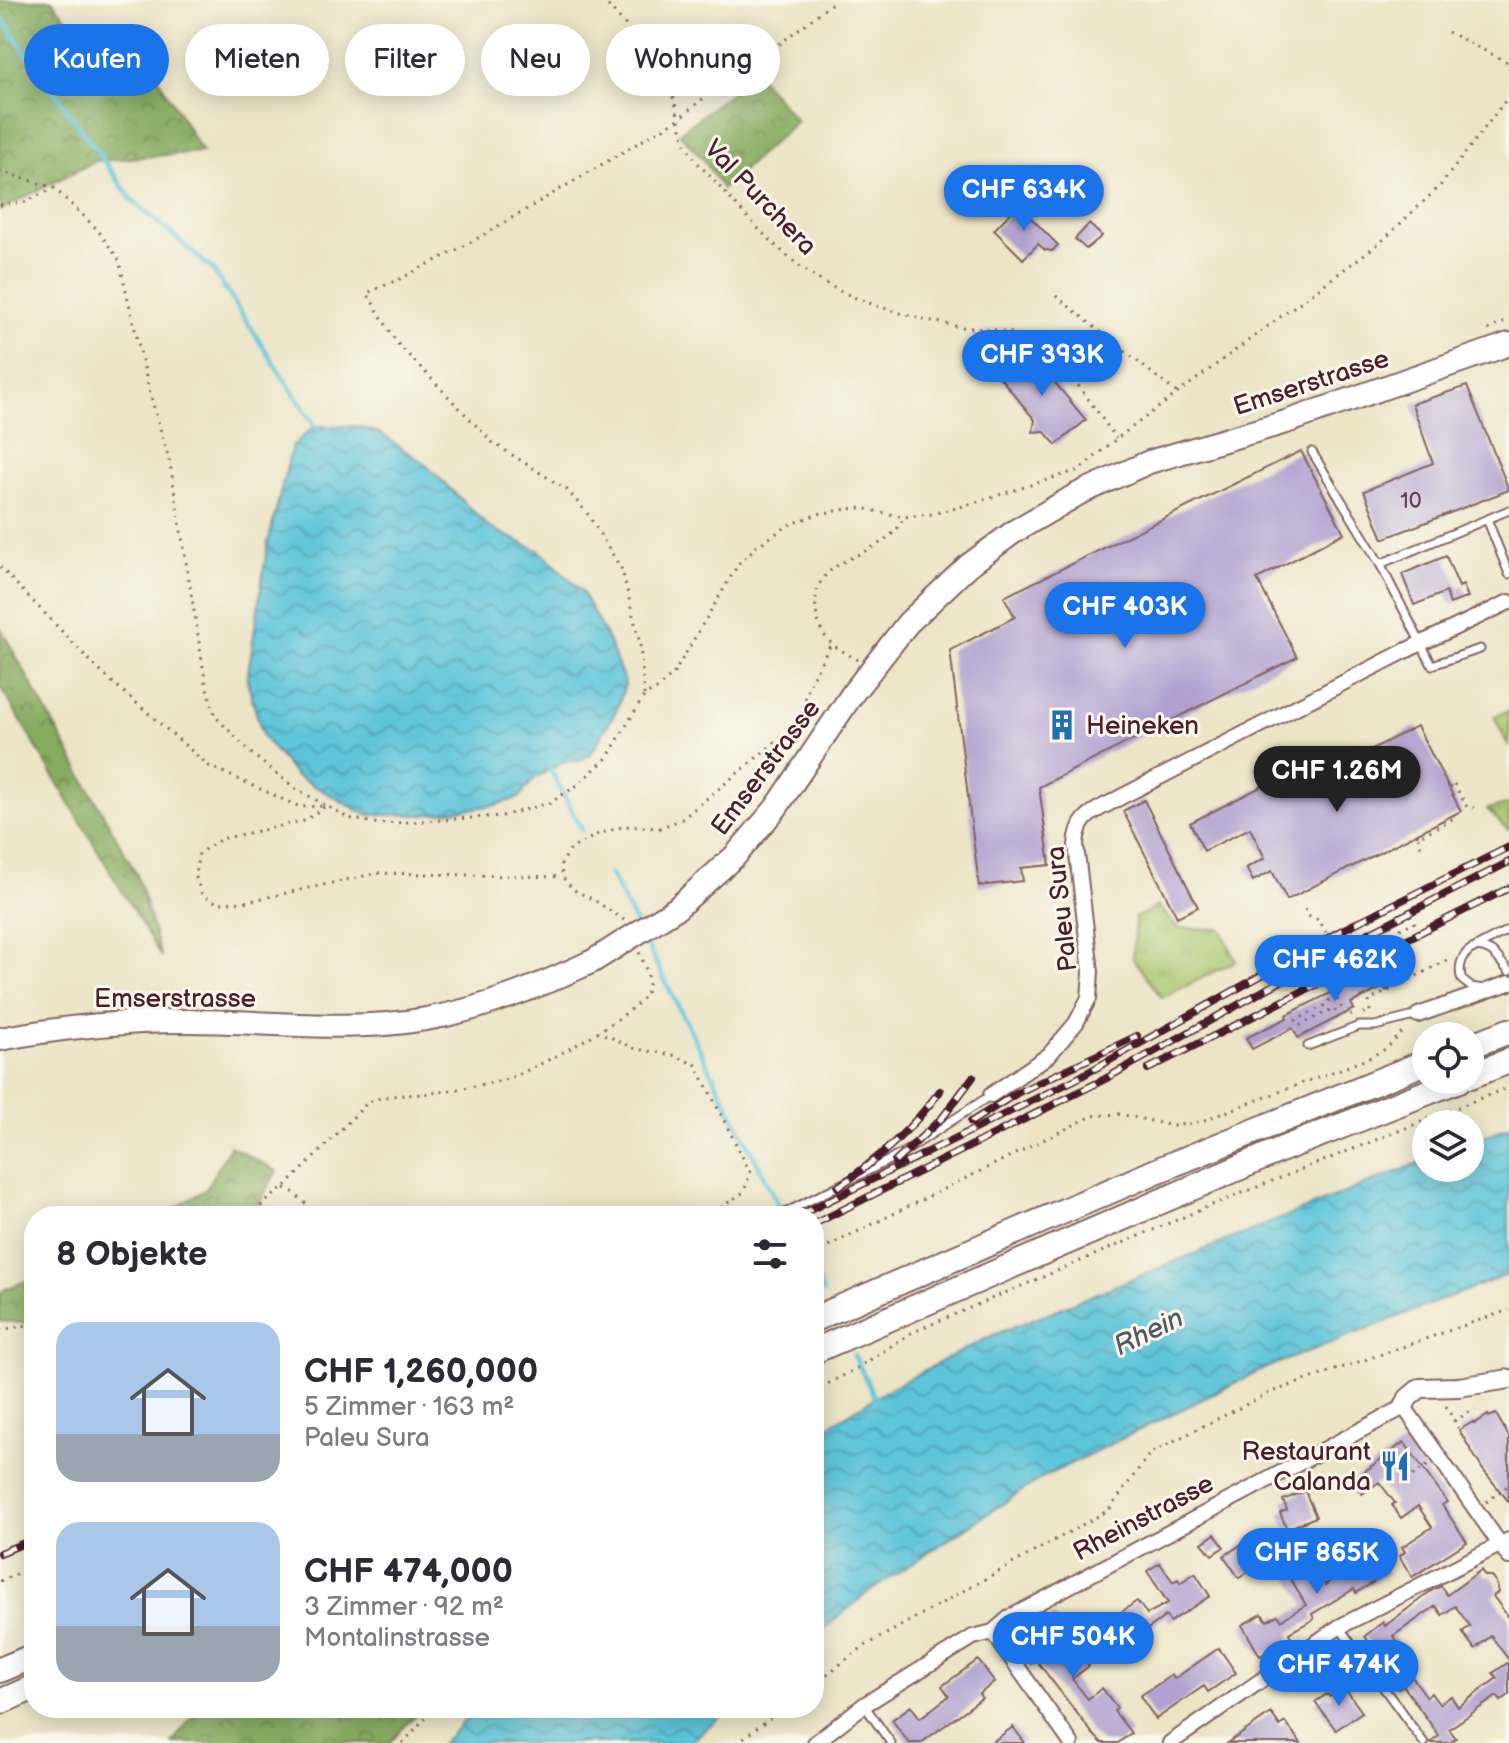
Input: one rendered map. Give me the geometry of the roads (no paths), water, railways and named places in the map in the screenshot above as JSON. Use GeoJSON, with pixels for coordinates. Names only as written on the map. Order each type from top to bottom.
{"type":"FeatureCollection","features":[{"type":"Feature","properties":{"kind":"highway"},"geometry":{"type":"LineString","coordinates":[[1484,1041],[1509,1031]]}},
{"type":"Feature","properties":{"kind":"highway"},"geometry":{"type":"LineString","coordinates":[[1484,1071],[1509,1061]]}},
{"type":"Feature","properties":{"kind":"highway"},"geometry":{"type":"LineString","coordinates":[[824,1315],[1161,1169],[1412,1068]]}},
{"type":"Feature","properties":{"kind":"highway"},"geometry":{"type":"LineString","coordinates":[[824,1347],[1267,1156],[1424,1094]]}},
{"type":"Feature","properties":{"kind":"highway"},"geometry":{"type":"LineString","coordinates":[[0,1670],[24,1660]]}},
{"type":"Feature","properties":{"kind":"highway"},"geometry":{"type":"LineString","coordinates":[[0,1702],[24,1691]]}},
{"type":"Feature","properties":{"kind":"main road","name":"Emserstrasse"},"geometry":{"type":"LineString","coordinates":[[0,1039],[48,1030],[119,1023],[191,1021],[319,1027],[427,1019],[501,1001],[593,961],[677,908],[735,856],[776,808],[871,668],[908,623],[969,565],[1015,531],[1078,494],[1149,462],[1286,422],[1509,344]]}},
{"type":"Feature","properties":{"kind":"street","name":"Paleu Sura"},"geometry":{"type":"LineString","coordinates":[[991,1095],[1049,1055],[1076,1023],[1089,998],[1091,972],[1076,845],[1077,830],[1083,819],[1420,644],[1509,602]]}},
{"type":"Feature","properties":{"kind":"street"},"geometry":{"type":"LineString","coordinates":[[1418,1015],[1509,983]]}},
{"type":"Feature","properties":{"kind":"street","name":"Rheinstrasse"},"geometry":{"type":"LineString","coordinates":[[815,1743],[864,1705],[973,1637],[993,1632],[1009,1618],[1404,1407],[1408,1398],[1420,1388],[1470,1386],[1509,1379]]}},
{"type":"Feature","properties":{"kind":"street"},"geometry":{"type":"LineString","coordinates":[[1404,1407],[1475,1510],[1504,1541],[1509,1557]]}},
{"type":"Feature","properties":{"kind":"street"},"geometry":{"type":"LineString","coordinates":[[1170,1743],[1339,1627],[1504,1541]]}},
{"type":"Feature","properties":{"kind":"street"},"geometry":{"type":"LineString","coordinates":[[993,1632],[1071,1743]]}},
{"type":"Feature","properties":{"kind":"lane"},"geometry":{"type":"LineString","coordinates":[[1312,452],[1380,564],[1432,665],[1480,649]]}},
{"type":"Feature","properties":{"kind":"lane"},"geometry":{"type":"LineString","coordinates":[[1380,564],[1509,510]]}},
{"type":"Feature","properties":{"kind":"lane"},"geometry":{"type":"LineString","coordinates":[[1487,519],[1509,574]]}},
{"type":"Feature","properties":{"kind":"lane"},"geometry":{"type":"LineString","coordinates":[[1493,988],[1479,989],[1467,985],[1460,974],[1461,957],[1508,930]]}},
{"type":"Feature","properties":{"kind":"lane"},"geometry":{"type":"LineString","coordinates":[[1496,956],[1497,941],[1508,930]]}},
{"type":"Feature","properties":{"kind":"lane"},"geometry":{"type":"LineString","coordinates":[[1470,950],[1484,948],[1509,971]]}},
{"type":"Feature","properties":{"kind":"lane"},"geometry":{"type":"LineString","coordinates":[[1308,1046],[1359,1026],[1375,1026],[1418,1015]]}},
{"type":"Feature","properties":{"kind":"lane"},"geometry":{"type":"LineString","coordinates":[[799,1206],[901,1154],[991,1095]]}},
{"type":"Feature","properties":{"kind":"lane"},"geometry":{"type":"LineString","coordinates":[[1339,1627],[1424,1743]]}},
{"type":"Feature","properties":{"kind":"lane"},"geometry":{"type":"LineString","coordinates":[[864,1705],[891,1743]]}},
{"type":"Feature","properties":{"kind":"water"},"geometry":{"type":"Polygon","coordinates":[[[315,426],[355,426],[380,433],[426,465],[490,528],[540,551],[581,590],[609,642],[625,684],[618,707],[591,754],[580,761],[565,761],[534,779],[519,798],[495,805],[424,815],[367,815],[296,776],[263,737],[247,680],[268,542],[292,446],[315,426]]]}},
{"type":"Feature","properties":{"kind":"water","name":"Rhein"},"geometry":{"type":"Polygon","coordinates":[[[1509,1126],[1509,1274],[1268,1367],[1043,1477],[866,1594],[824,1629],[824,1429],[894,1386],[991,1336],[1412,1166],[1412,1182],[1484,1182],[1484,1136],[1509,1126]]]}},
{"type":"Feature","properties":{"kind":"water"},"geometry":{"type":"Polygon","coordinates":[[[468,1718],[718,1718],[689,1743],[442,1743],[468,1718]]]}},
{"type":"Feature","properties":{"kind":"waterway"},"geometry":{"type":"LineString","coordinates":[[0,16],[132,200],[213,270],[317,429]]}},
{"type":"Feature","properties":{"kind":"waterway"},"geometry":{"type":"LineString","coordinates":[[549,767],[582,830]]}},
{"type":"Feature","properties":{"kind":"waterway"},"geometry":{"type":"LineString","coordinates":[[610,874],[637,926]]}},
{"type":"Feature","properties":{"kind":"waterway"},"geometry":{"type":"LineString","coordinates":[[642,935],[779,1206]]}},
{"type":"Feature","properties":{"kind":"waterway"},"geometry":{"type":"LineString","coordinates":[[854,1355],[878,1404]]}},
{"type":"Feature","properties":{"kind":"railway"},"geometry":{"type":"LineString","coordinates":[[818,1206],[1078,1078],[1344,929],[1509,847]]}},
{"type":"Feature","properties":{"kind":"railway"},"geometry":{"type":"LineString","coordinates":[[824,1219],[1105,1079],[1351,942],[1509,862]]}},
{"type":"Feature","properties":{"kind":"railway"},"geometry":{"type":"LineString","coordinates":[[1148,1069],[1509,888]]}},
{"type":"Feature","properties":{"kind":"railway"},"geometry":{"type":"LineString","coordinates":[[971,1122],[1017,1093],[1137,1036]]}},
{"type":"Feature","properties":{"kind":"railway"},"geometry":{"type":"LineString","coordinates":[[895,1162],[943,1117],[973,1077]]}},
{"type":"Feature","properties":{"kind":"railway"},"geometry":{"type":"LineString","coordinates":[[838,1187],[893,1144],[940,1091]]}},
{"type":"Feature","properties":{"kind":"railway"},"geometry":{"type":"LineString","coordinates":[[0,1553],[24,1543]]}},
{"type":"Feature","properties":{"kind":"place","name":"Heineken"},"geometry":{"type":"Point","coordinates":[1062,725]}},
{"type":"Feature","properties":{"kind":"place","name":"Restaurant Calanda"},"geometry":{"type":"Point","coordinates":[1395,1466]}}]}
